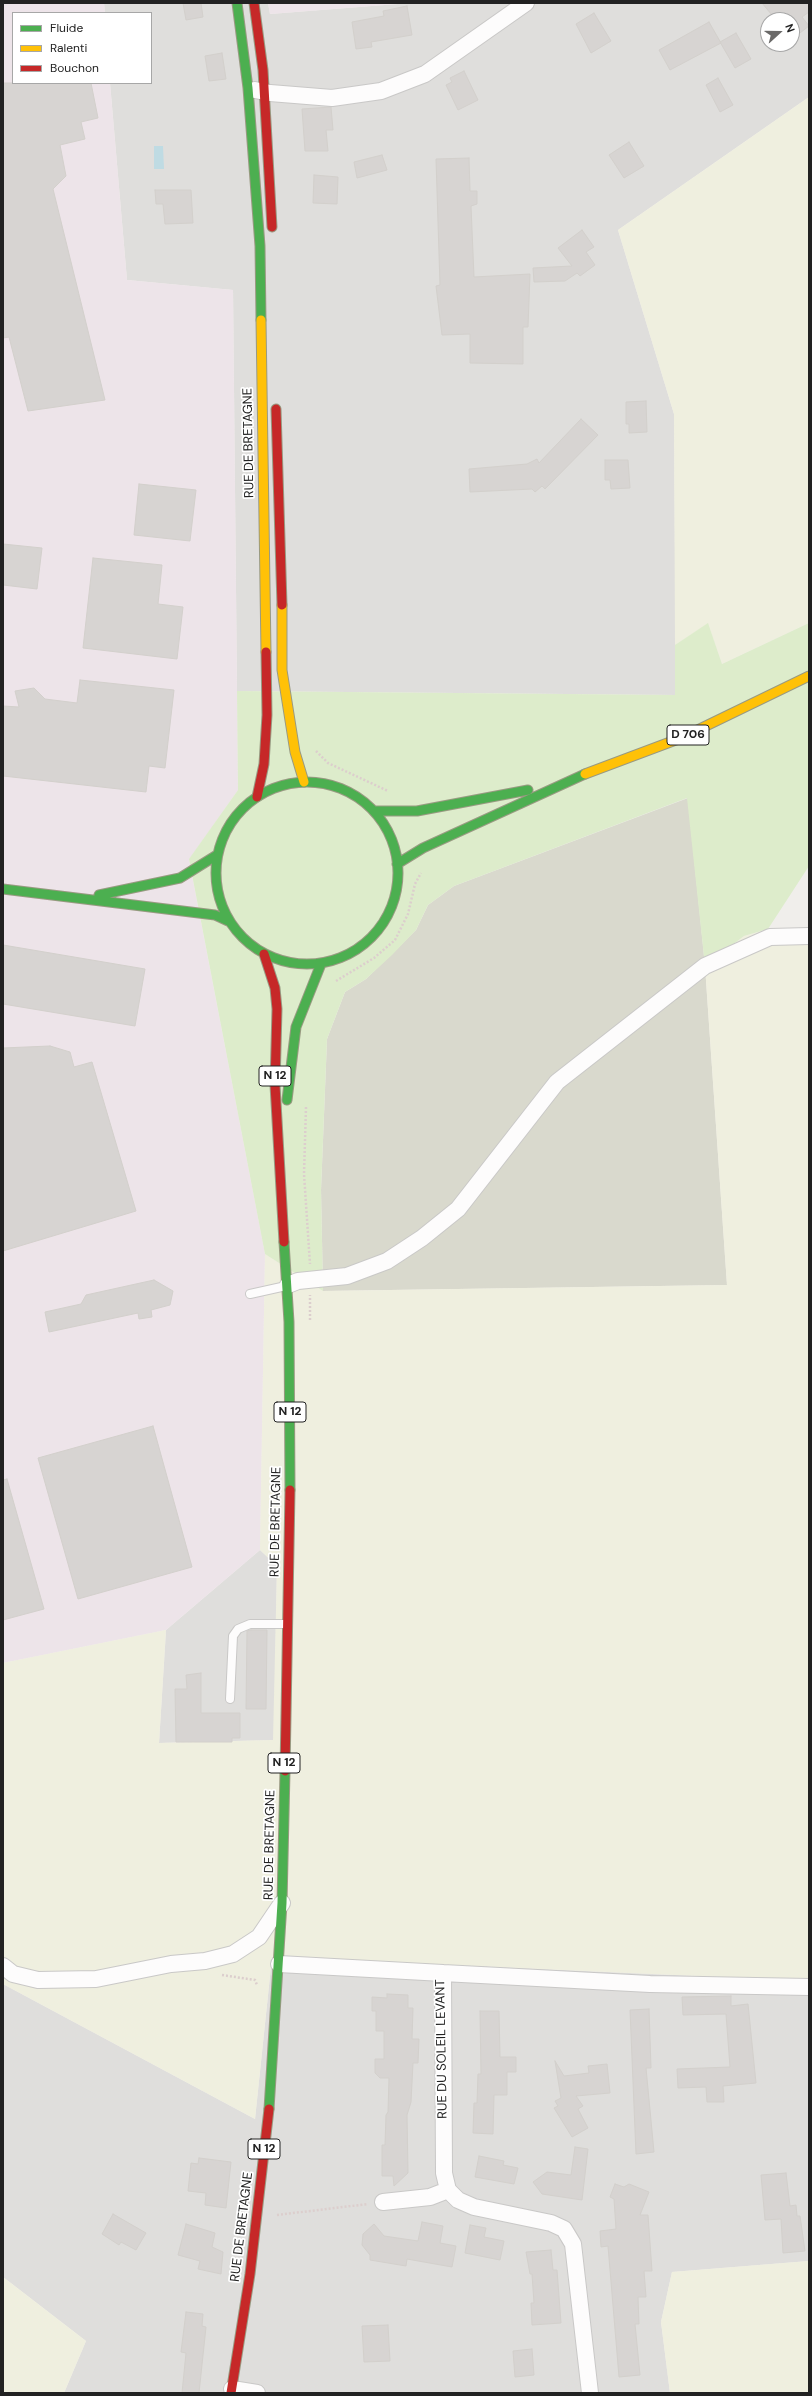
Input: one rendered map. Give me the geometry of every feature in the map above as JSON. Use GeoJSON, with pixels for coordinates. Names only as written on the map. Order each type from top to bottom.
{"type":"FeatureCollection","features":[{"type":"Feature","properties":{"kind":"main road","name":"RUE DE BRETAGNE"},"geometry":{"type":"LineString","coordinates":[[237,3],[248,88],[260,246],[267,715],[264,764],[257,797]]}},
{"type":"Feature","properties":{"kind":"main road"},"geometry":{"type":"LineString","coordinates":[[254,3],[265,92],[272,191],[272,240]]}},
{"type":"Feature","properties":{"kind":"main road"},"geometry":{"type":"LineString","coordinates":[[276,396],[282,594],[282,670],[295,752],[304,782]]}},
{"type":"Feature","properties":{"kind":"main road","name":"D 706"},"geometry":{"type":"LineString","coordinates":[[397,864],[423,848],[562,783],[681,738],[809,676]]}},
{"type":"Feature","properties":{"kind":"main road"},"geometry":{"type":"LineString","coordinates":[[3,890],[84,898],[180,912],[215,915],[228,921],[264,954],[288,964],[321,964],[346,957],[363,945],[386,921],[396,896],[397,864],[395,848],[387,828],[374,811],[354,795],[330,785],[304,782],[279,786],[257,797],[231,822],[217,855],[215,878],[219,900],[228,921]]}},
{"type":"Feature","properties":{"kind":"main road","name":"D 706"},"geometry":{"type":"LineString","coordinates":[[374,811],[417,811],[562,783]]}},
{"type":"Feature","properties":{"kind":"main road"},"geometry":{"type":"LineString","coordinates":[[84,898],[180,878],[217,855]]}},
{"type":"Feature","properties":{"kind":"main road","name":"RUE DE BRETAGNE"},"geometry":{"type":"LineString","coordinates":[[231,2391],[250,2274],[271,2088],[282,1903],[290,1418],[288,1285],[275,1085],[277,1009],[275,988],[264,954]]}},
{"type":"Feature","properties":{"kind":"main road","name":"RUE DE BRETAGNE"},"geometry":{"type":"LineString","coordinates":[[283,1200],[285,1116],[296,1027],[321,964]]}},
{"type":"Feature","properties":{"kind":"street"},"geometry":{"type":"LineString","coordinates":[[248,88],[265,92],[332,98],[381,91],[425,74],[526,3]]}},
{"type":"Feature","properties":{"kind":"street"},"geometry":{"type":"LineString","coordinates":[[288,1285],[298,1281],[311,1281],[347,1276],[386,1261],[422,1238],[452,1214],[501,1156],[557,1082],[705,966],[770,937],[809,936]]}},
{"type":"Feature","properties":{"kind":"street"},"geometry":{"type":"LineString","coordinates":[[3,1966],[13,1974],[38,1980],[96,1979],[171,1964],[205,1961],[233,1954],[259,1937],[282,1903]]}},
{"type":"Feature","properties":{"kind":"street","name":"RUE DU SOLEIL LEVANT"},"geometry":{"type":"LineString","coordinates":[[279,1964],[443,1973],[444,2173],[448,2190]]}},
{"type":"Feature","properties":{"kind":"street"},"geometry":{"type":"LineString","coordinates":[[443,1973],[650,1984],[809,1987]]}},
{"type":"Feature","properties":{"kind":"street"},"geometry":{"type":"LineString","coordinates":[[383,2202],[430,2197],[448,2190],[458,2200],[474,2207],[551,2223],[564,2229],[573,2244],[590,2393]]}},
{"type":"Feature","properties":{"kind":"street"},"geometry":{"type":"LineString","coordinates":[[231,2391],[257,2393]]}},
{"type":"Feature","properties":{"kind":"lane"},"geometry":{"type":"LineString","coordinates":[[250,1294],[278,1290],[288,1285]]}},
{"type":"Feature","properties":{"kind":"lane"},"geometry":{"type":"LineString","coordinates":[[230,1699],[233,1636],[238,1629],[250,1624],[287,1624]]}},
{"type":"Feature","properties":{"kind":"path"},"geometry":{"type":"LineString","coordinates":[[314,743],[316,751],[328,762],[390,792]]}},
{"type":"Feature","properties":{"kind":"path"},"geometry":{"type":"LineString","coordinates":[[331,983],[374,958],[395,940],[408,914],[415,884],[426,864],[423,848]]}},
{"type":"Feature","properties":{"kind":"path"},"geometry":{"type":"LineString","coordinates":[[306,1104],[304,1167],[311,1281],[310,1324]]}},
{"type":"Feature","properties":{"kind":"path"},"geometry":{"type":"LineString","coordinates":[[277,2215],[383,2202]]}},
{"type":"Feature","properties":{"kind":"path"},"geometry":{"type":"LineString","coordinates":[[276,2222],[278,2207]]}},
{"type":"Feature","properties":{"kind":"shaded area"},"geometry":{"type":"Polygon","coordinates":[[[3,3],[104,3],[105,12],[12,12],[12,84],[110,84],[127,280],[233,290],[238,790],[189,860],[265,1254],[260,1550],[166,1630],[3,1663],[3,3]]]}},
{"type":"Feature","properties":{"kind":"shaded area"},"geometry":{"type":"Polygon","coordinates":[[[104,3],[268,3],[270,14],[410,3],[809,3],[809,97],[618,230],[674,414],[676,695],[237,691],[233,290],[127,280],[110,84],[152,84],[152,12],[105,12],[104,3]]]}},
{"type":"Feature","properties":{"kind":"shaded area"},"geometry":{"type":"Polygon","coordinates":[[[268,3],[410,3],[270,14],[268,3]]]}},
{"type":"Feature","properties":{"kind":"shaded area"},"geometry":{"type":"Polygon","coordinates":[[[688,798],[705,966],[727,1285],[323,1291],[321,1190],[327,1039],[345,992],[366,979],[416,930],[428,905],[454,886],[688,798]]]}},
{"type":"Feature","properties":{"kind":"shaded area"},"geometry":{"type":"Polygon","coordinates":[[[260,1550],[277,1566],[274,1740],[159,1743],[166,1630],[260,1550]]]}},
{"type":"Feature","properties":{"kind":"shaded area"},"geometry":{"type":"Polygon","coordinates":[[[272,1957],[809,1981],[809,2261],[672,2272],[661,2322],[670,2393],[64,2393],[86,2341],[3,2277],[3,1984],[255,2119],[272,1957]]]}},
{"type":"Feature","properties":{"kind":"green space"},"geometry":{"type":"Polygon","coordinates":[[[809,97],[809,623],[722,664],[708,624],[675,645],[674,414],[618,230],[809,97]]]}},
{"type":"Feature","properties":{"kind":"green space"},"geometry":{"type":"Polygon","coordinates":[[[708,623],[722,664],[809,623],[809,866],[768,929],[744,936],[705,966],[687,798],[454,886],[428,905],[416,930],[366,979],[345,992],[327,1039],[321,1190],[323,1291],[265,1254],[189,859],[238,790],[237,691],[675,695],[675,645],[708,623]]]}},
{"type":"Feature","properties":{"kind":"green space"},"geometry":{"type":"Polygon","coordinates":[[[768,929],[809,931],[809,1981],[272,1957],[255,2119],[3,1984],[3,1663],[166,1630],[159,1743],[273,1740],[277,1566],[260,1550],[265,1254],[323,1291],[727,1285],[705,966],[744,936],[768,929]]]}},
{"type":"Feature","properties":{"kind":"green space"},"geometry":{"type":"Polygon","coordinates":[[[809,2261],[809,2393],[670,2393],[661,2322],[672,2272],[809,2261]]]}},
{"type":"Feature","properties":{"kind":"green space"},"geometry":{"type":"Polygon","coordinates":[[[3,2277],[86,2341],[64,2393],[3,2393],[3,2277]]]}},
{"type":"Feature","properties":{"kind":"water"},"geometry":{"type":"Polygon","coordinates":[[[154,146],[163,146],[164,169],[154,169],[154,146]]]}},
{"type":"Feature","properties":{"kind":"building"},"geometry":{"type":"Polygon","coordinates":[[[183,3],[201,3],[203,17],[186,20],[183,3]]]}},
{"type":"Feature","properties":{"kind":"building"},"geometry":{"type":"Polygon","coordinates":[[[762,3],[809,3],[809,12],[802,17],[809,26],[800,33],[800,12],[769,12],[762,3]]]}},
{"type":"Feature","properties":{"kind":"building"},"geometry":{"type":"Polygon","coordinates":[[[407,6],[412,35],[371,42],[372,47],[356,49],[352,22],[384,16],[383,11],[407,6]]]}},
{"type":"Feature","properties":{"kind":"building"},"geometry":{"type":"Polygon","coordinates":[[[594,13],[611,41],[591,53],[576,24],[594,13]]]}},
{"type":"Feature","properties":{"kind":"building"},"geometry":{"type":"Polygon","coordinates":[[[709,22],[721,43],[670,70],[659,50],[709,22]]]}},
{"type":"Feature","properties":{"kind":"building"},"geometry":{"type":"Polygon","coordinates":[[[736,33],[751,59],[735,68],[720,42],[736,33]]]}},
{"type":"Feature","properties":{"kind":"building"},"geometry":{"type":"Polygon","coordinates":[[[222,53],[226,79],[209,81],[205,56],[222,53]]]}},
{"type":"Feature","properties":{"kind":"building"},"geometry":{"type":"Polygon","coordinates":[[[464,71],[478,100],[458,110],[446,85],[452,82],[450,78],[464,71]]]}},
{"type":"Feature","properties":{"kind":"building"},"geometry":{"type":"Polygon","coordinates":[[[718,78],[733,105],[720,112],[706,85],[718,78]]]}},
{"type":"Feature","properties":{"kind":"building"},"geometry":{"type":"Polygon","coordinates":[[[3,83],[91,84],[98,118],[81,122],[85,139],[60,145],[66,176],[53,189],[105,400],[28,411],[9,337],[3,338],[3,83]]]}},
{"type":"Feature","properties":{"kind":"building"},"geometry":{"type":"Polygon","coordinates":[[[331,107],[333,130],[326,130],[328,151],[305,151],[302,109],[331,107]]]}},
{"type":"Feature","properties":{"kind":"building"},"geometry":{"type":"Polygon","coordinates":[[[629,142],[644,166],[624,178],[609,155],[629,142]]]}},
{"type":"Feature","properties":{"kind":"building"},"geometry":{"type":"Polygon","coordinates":[[[382,155],[387,170],[357,178],[354,162],[382,155]]]}},
{"type":"Feature","properties":{"kind":"building"},"geometry":{"type":"Polygon","coordinates":[[[469,158],[470,191],[477,191],[477,204],[471,206],[474,277],[530,274],[528,327],[523,327],[523,364],[470,363],[470,334],[442,335],[436,286],[440,285],[436,159],[469,158]]]}},
{"type":"Feature","properties":{"kind":"building"},"geometry":{"type":"Polygon","coordinates":[[[314,175],[338,177],[337,204],[313,203],[314,175]]]}},
{"type":"Feature","properties":{"kind":"building"},"geometry":{"type":"Polygon","coordinates":[[[155,190],[191,190],[193,223],[165,224],[163,204],[156,204],[155,190]]]}},
{"type":"Feature","properties":{"kind":"building"},"geometry":{"type":"Polygon","coordinates":[[[582,230],[594,247],[586,252],[595,265],[580,276],[577,273],[565,281],[534,282],[533,268],[572,266],[558,248],[582,230]]]}},
{"type":"Feature","properties":{"kind":"building"},"geometry":{"type":"Polygon","coordinates":[[[646,401],[647,432],[629,433],[629,424],[626,424],[626,402],[646,401]]]}},
{"type":"Feature","properties":{"kind":"building"},"geometry":{"type":"Polygon","coordinates":[[[581,419],[598,435],[545,489],[542,486],[535,492],[532,489],[470,492],[469,469],[527,464],[537,459],[539,463],[581,419]]]}},
{"type":"Feature","properties":{"kind":"building"},"geometry":{"type":"Polygon","coordinates":[[[605,460],[628,460],[630,488],[611,489],[610,480],[605,480],[605,460]]]}},
{"type":"Feature","properties":{"kind":"building"},"geometry":{"type":"Polygon","coordinates":[[[139,484],[196,490],[190,541],[134,535],[139,484]]]}},
{"type":"Feature","properties":{"kind":"building"},"geometry":{"type":"Polygon","coordinates":[[[3,544],[42,548],[37,589],[3,585],[3,544]]]}},
{"type":"Feature","properties":{"kind":"building"},"geometry":{"type":"Polygon","coordinates":[[[93,558],[162,565],[158,604],[183,607],[177,659],[83,648],[93,558]]]}},
{"type":"Feature","properties":{"kind":"building"},"geometry":{"type":"Polygon","coordinates":[[[80,680],[174,690],[165,768],[149,766],[146,792],[3,776],[3,706],[19,707],[15,691],[34,688],[45,699],[77,703],[80,680]]]}},
{"type":"Feature","properties":{"kind":"building"},"geometry":{"type":"Polygon","coordinates":[[[3,945],[145,969],[135,1026],[3,1004],[3,945]]]}},
{"type":"Feature","properties":{"kind":"building"},"geometry":{"type":"Polygon","coordinates":[[[50,1046],[70,1052],[74,1067],[92,1062],[136,1211],[3,1251],[3,1048],[50,1046]]]}},
{"type":"Feature","properties":{"kind":"building"},"geometry":{"type":"Polygon","coordinates":[[[154,1280],[173,1291],[170,1305],[151,1310],[152,1317],[139,1319],[138,1313],[49,1332],[45,1312],[81,1304],[86,1295],[154,1280]]]}},
{"type":"Feature","properties":{"kind":"building"},"geometry":{"type":"Polygon","coordinates":[[[153,1426],[192,1567],[78,1599],[38,1458],[153,1426]]]}},
{"type":"Feature","properties":{"kind":"building"},"geometry":{"type":"Polygon","coordinates":[[[7,1479],[44,1609],[3,1620],[3,1480],[7,1479]]]}},
{"type":"Feature","properties":{"kind":"building"},"geometry":{"type":"Polygon","coordinates":[[[267,1630],[266,1709],[246,1709],[247,1631],[267,1630]]]}},
{"type":"Feature","properties":{"kind":"building"},"geometry":{"type":"Polygon","coordinates":[[[201,1673],[201,1713],[240,1713],[240,1738],[232,1738],[232,1742],[176,1742],[175,1689],[187,1689],[186,1675],[201,1673]]]}},
{"type":"Feature","properties":{"kind":"building"},"geometry":{"type":"Polygon","coordinates":[[[387,1994],[408,1995],[408,2008],[413,2008],[412,2039],[419,2039],[418,2063],[413,2063],[411,2102],[407,2115],[408,2173],[394,2186],[393,2176],[382,2176],[382,2145],[385,2145],[389,2078],[380,2078],[375,2073],[375,2059],[384,2059],[384,2031],[376,2031],[376,2011],[372,2011],[372,1997],[387,1998],[387,1994]]]}},
{"type":"Feature","properties":{"kind":"building"},"geometry":{"type":"Polygon","coordinates":[[[731,1996],[731,2006],[748,2004],[756,2083],[723,2086],[724,2102],[707,2102],[706,2087],[678,2088],[677,2069],[730,2067],[726,2014],[683,2015],[682,1997],[731,1996]]]}},
{"type":"Feature","properties":{"kind":"building"},"geometry":{"type":"Polygon","coordinates":[[[649,2009],[651,2068],[646,2068],[654,2152],[636,2154],[630,2010],[649,2009]]]}},
{"type":"Feature","properties":{"kind":"building"},"geometry":{"type":"Polygon","coordinates":[[[480,2011],[499,2011],[500,2057],[516,2057],[516,2072],[507,2072],[507,2095],[494,2095],[493,2134],[473,2133],[474,2103],[477,2103],[478,2074],[481,2074],[480,2011]]]}},
{"type":"Feature","properties":{"kind":"building"},"geometry":{"type":"Polygon","coordinates":[[[555,2061],[564,2076],[589,2073],[588,2066],[607,2064],[610,2093],[576,2096],[583,2106],[578,2109],[588,2128],[572,2137],[554,2108],[558,2106],[555,2101],[561,2098],[555,2061]]]}},
{"type":"Feature","properties":{"kind":"building"},"geometry":{"type":"Polygon","coordinates":[[[575,2147],[588,2149],[582,2200],[542,2194],[533,2182],[547,2172],[571,2175],[575,2147]]]}},
{"type":"Feature","properties":{"kind":"building"},"geometry":{"type":"Polygon","coordinates":[[[479,2156],[504,2161],[503,2165],[518,2168],[514,2184],[475,2177],[479,2156]]]}},
{"type":"Feature","properties":{"kind":"building"},"geometry":{"type":"Polygon","coordinates":[[[199,2158],[231,2162],[226,2208],[205,2205],[206,2193],[188,2191],[191,2163],[198,2164],[199,2158]]]}},
{"type":"Feature","properties":{"kind":"building"},"geometry":{"type":"Polygon","coordinates":[[[786,2173],[790,2206],[796,2205],[797,2216],[800,2216],[805,2251],[783,2253],[781,2219],[765,2220],[761,2175],[786,2173]]]}},
{"type":"Feature","properties":{"kind":"building"},"geometry":{"type":"Polygon","coordinates":[[[615,2184],[624,2187],[629,2184],[649,2192],[640,2215],[648,2215],[652,2271],[644,2271],[646,2297],[638,2297],[639,2324],[635,2324],[640,2375],[619,2377],[608,2246],[601,2247],[600,2231],[616,2229],[614,2199],[610,2197],[615,2184]]]}},
{"type":"Feature","properties":{"kind":"building"},"geometry":{"type":"Polygon","coordinates":[[[113,2214],[146,2233],[136,2250],[121,2242],[119,2245],[102,2234],[113,2214]]]}},
{"type":"Feature","properties":{"kind":"building"},"geometry":{"type":"Polygon","coordinates":[[[422,2222],[443,2226],[440,2243],[456,2246],[452,2267],[407,2259],[406,2266],[370,2260],[370,2255],[362,2245],[363,2234],[374,2224],[384,2236],[418,2241],[422,2222]]]}},
{"type":"Feature","properties":{"kind":"building"},"geometry":{"type":"Polygon","coordinates":[[[186,2224],[215,2233],[212,2247],[223,2252],[221,2274],[198,2269],[200,2261],[178,2255],[186,2224]]]}},
{"type":"Feature","properties":{"kind":"building"},"geometry":{"type":"Polygon","coordinates":[[[470,2225],[486,2228],[484,2237],[504,2241],[500,2260],[465,2253],[470,2225]]]}},
{"type":"Feature","properties":{"kind":"building"},"geometry":{"type":"Polygon","coordinates":[[[551,2250],[553,2270],[557,2270],[561,2323],[532,2325],[531,2303],[534,2303],[532,2274],[530,2274],[526,2252],[551,2250]]]}},
{"type":"Feature","properties":{"kind":"building"},"geometry":{"type":"Polygon","coordinates":[[[186,2312],[203,2314],[202,2326],[206,2327],[199,2393],[182,2393],[186,2353],[181,2352],[186,2312]]]}},
{"type":"Feature","properties":{"kind":"building"},"geometry":{"type":"Polygon","coordinates":[[[388,2325],[390,2361],[364,2362],[362,2326],[388,2325]]]}},
{"type":"Feature","properties":{"kind":"building"},"geometry":{"type":"Polygon","coordinates":[[[532,2349],[534,2375],[515,2377],[513,2351],[532,2349]]]}},
{"type":"Feature","properties":{"kind":"traffic: fast"},"geometry":{"type":"LineString","coordinates":[[237,3],[248,88],[260,246],[261,320]]}},
{"type":"Feature","properties":{"kind":"traffic: fast"},"geometry":{"type":"LineString","coordinates":[[397,864],[423,848],[585,774]]}},
{"type":"Feature","properties":{"kind":"traffic: fast"},"geometry":{"type":"LineString","coordinates":[[307,782],[325,784],[342,789],[358,797],[377,815],[383,822],[391,838],[396,855],[398,873],[396,891],[391,908],[383,924],[365,943],[358,949],[342,957],[325,962],[307,964],[289,962],[272,957],[256,949],[237,931],[231,924],[223,908],[218,891],[216,873],[218,855],[223,838],[231,822],[249,803],[256,797],[272,789],[289,784],[307,782]]}},
{"type":"Feature","properties":{"kind":"traffic: fast"},"geometry":{"type":"LineString","coordinates":[[374,811],[417,811],[528,790]]}},
{"type":"Feature","properties":{"kind":"traffic: fast"},"geometry":{"type":"LineString","coordinates":[[99,895],[180,878],[217,855]]}},
{"type":"Feature","properties":{"kind":"traffic: fast"},"geometry":{"type":"LineString","coordinates":[[3,889],[215,915],[228,921]]}},
{"type":"Feature","properties":{"kind":"traffic: fast"},"geometry":{"type":"LineString","coordinates":[[287,1100],[296,1027],[321,964]]}},
{"type":"Feature","properties":{"kind":"traffic: fast"},"geometry":{"type":"LineString","coordinates":[[284,1242],[289,1322],[290,1490]]}},
{"type":"Feature","properties":{"kind":"traffic: fast"},"geometry":{"type":"LineString","coordinates":[[269,2109],[282,1903],[285,1771]]}},
{"type":"Feature","properties":{"kind":"traffic: slow"},"geometry":{"type":"LineString","coordinates":[[261,320],[266,652]]}},
{"type":"Feature","properties":{"kind":"traffic: slow"},"geometry":{"type":"LineString","coordinates":[[282,605],[282,670],[295,752],[304,782]]}},
{"type":"Feature","properties":{"kind":"traffic: slow"},"geometry":{"type":"LineString","coordinates":[[585,774],[681,738],[809,676]]}},
{"type":"Feature","properties":{"kind":"traffic: jam"},"geometry":{"type":"LineString","coordinates":[[254,3],[263,70],[272,227]]}},
{"type":"Feature","properties":{"kind":"traffic: jam"},"geometry":{"type":"LineString","coordinates":[[276,409],[282,605]]}},
{"type":"Feature","properties":{"kind":"traffic: jam"},"geometry":{"type":"LineString","coordinates":[[257,797],[264,764],[267,715],[266,652]]}},
{"type":"Feature","properties":{"kind":"traffic: jam"},"geometry":{"type":"LineString","coordinates":[[264,954],[275,988],[277,1009],[275,1085],[284,1242]]}},
{"type":"Feature","properties":{"kind":"traffic: jam"},"geometry":{"type":"LineString","coordinates":[[285,1771],[290,1490]]}},
{"type":"Feature","properties":{"kind":"traffic: jam"},"geometry":{"type":"LineString","coordinates":[[231,2393],[250,2274],[269,2109]]}}]}
